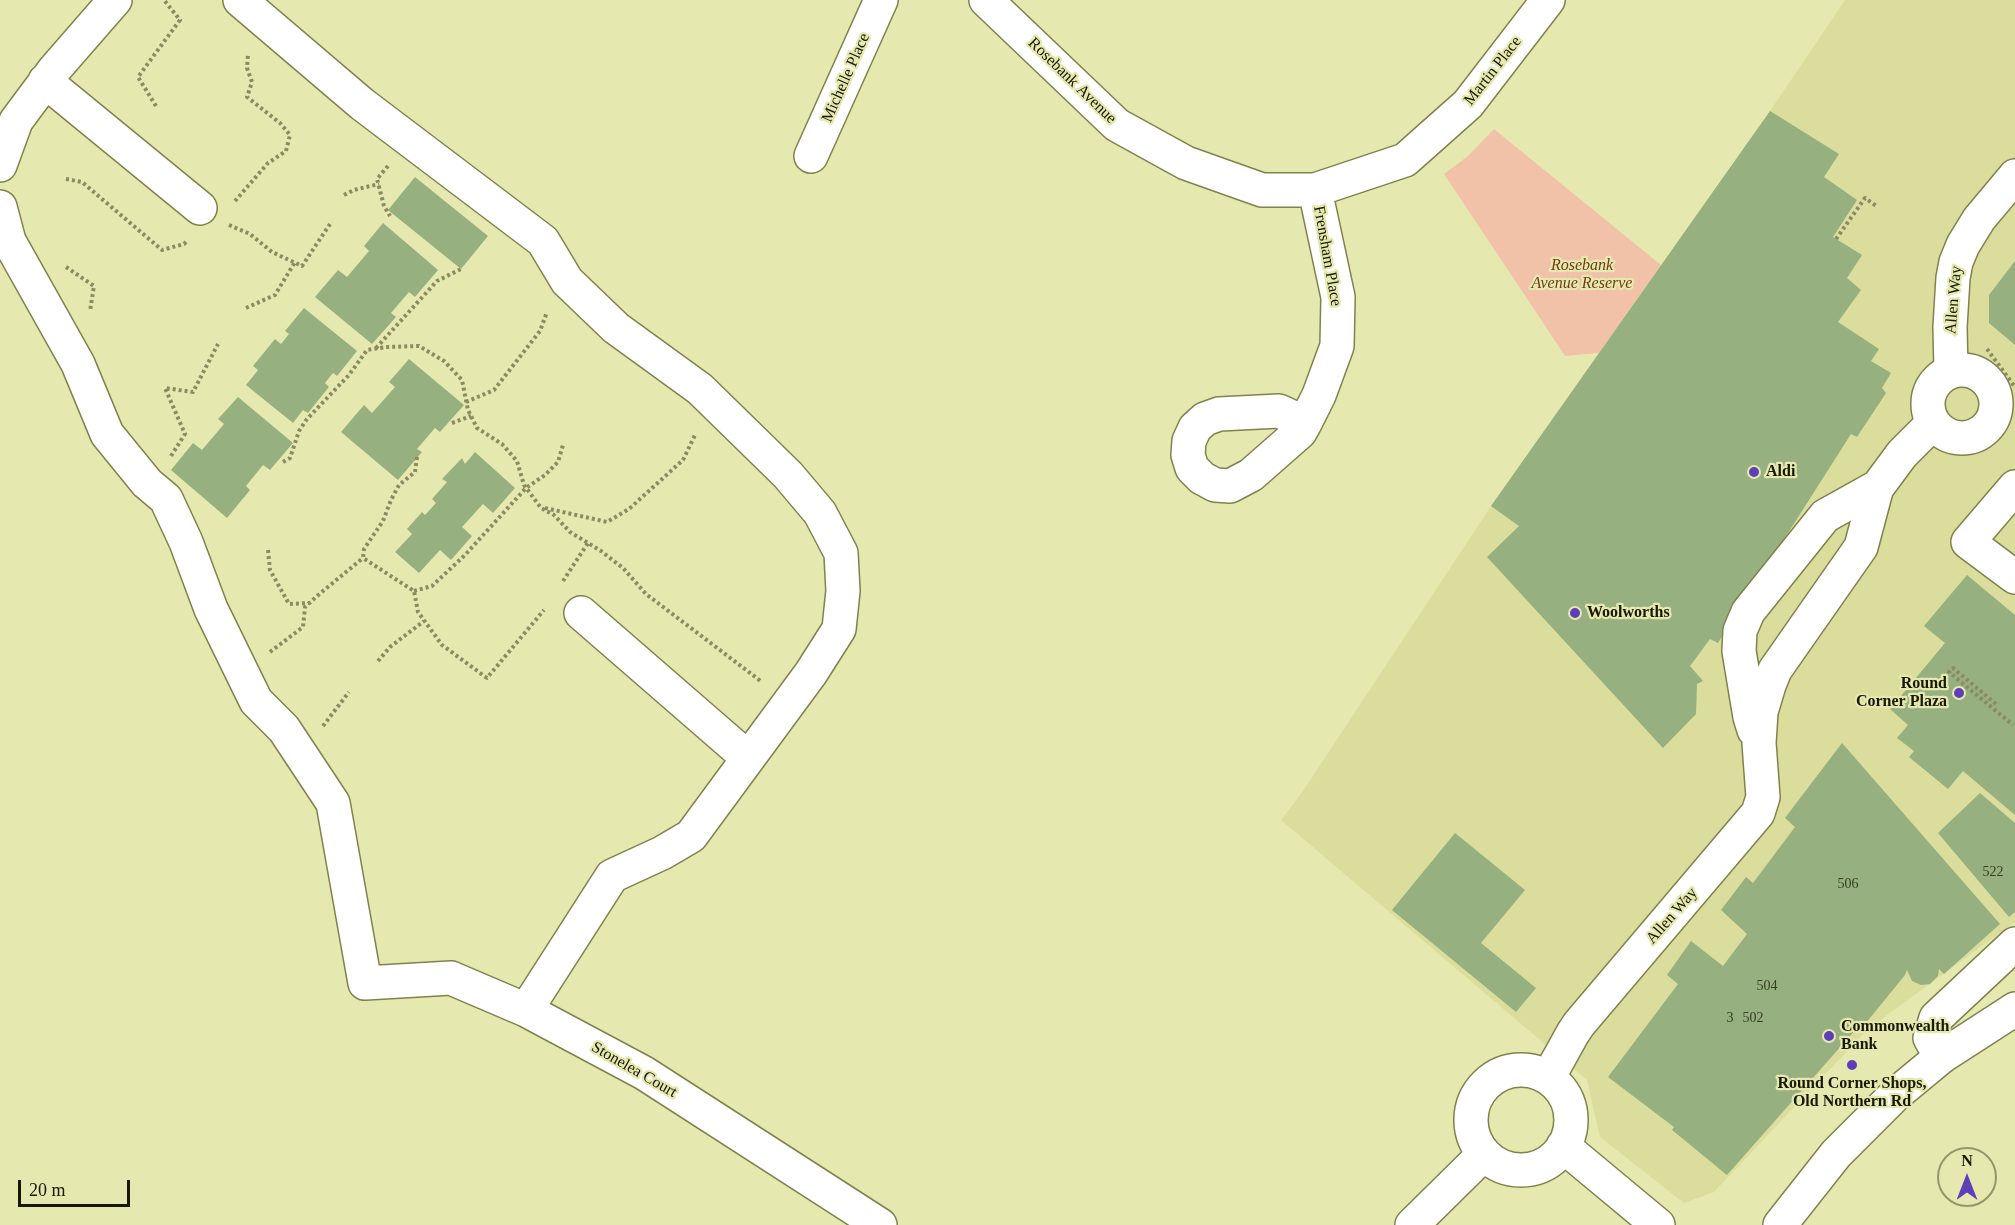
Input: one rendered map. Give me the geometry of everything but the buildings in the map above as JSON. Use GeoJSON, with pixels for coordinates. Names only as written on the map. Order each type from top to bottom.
{"type":"FeatureCollection","features":[{"type":"Feature","properties":{"kind":"street"},"geometry":{"type":"LineString","coordinates":[[0,165],[15,121],[45,81],[115,0]]}},
{"type":"Feature","properties":{"kind":"street","name":"Michelle Place"},"geometry":{"type":"LineString","coordinates":[[811,156],[881,0]]}},
{"type":"Feature","properties":{"kind":"street","name":"Rosebank Avenue"},"geometry":{"type":"LineString","coordinates":[[986,0],[1117,125],[1186,163],[1263,190],[1315,190],[1405,160]]}},
{"type":"Feature","properties":{"kind":"street","name":"Martin Place"},"geometry":{"type":"LineString","coordinates":[[1405,160],[1468,104],[1548,0]]}},
{"type":"Feature","properties":{"kind":"street"},"geometry":{"type":"LineString","coordinates":[[252,10],[362,104],[543,241],[567,281],[616,328],[700,389],[788,475],[819,513],[841,553],[843,591],[839,629],[789,702],[691,836],[662,853],[612,876],[526,1010]]}},
{"type":"Feature","properties":{"kind":"street"},"geometry":{"type":"LineString","coordinates":[[45,81],[211,214]]}},
{"type":"Feature","properties":{"kind":"street","name":"Allen Way"},"geometry":{"type":"LineString","coordinates":[[1951,371],[1950,327],[1956,262],[1963,245],[1979,219],[2015,176]]}},
{"type":"Feature","properties":{"kind":"street","name":"Frensham Place"},"geometry":{"type":"LineString","coordinates":[[1305,423],[1323,385],[1337,346],[1338,297],[1315,190]]}},
{"type":"Feature","properties":{"kind":"street"},"geometry":{"type":"LineString","coordinates":[[0,207],[9,241],[78,364],[107,434],[147,483],[166,499],[186,542],[211,609],[241,672]]}},
{"type":"Feature","properties":{"kind":"street"},"geometry":{"type":"LineString","coordinates":[[1963,369],[1984,378],[1992,387],[1996,398],[1996,410],[2003,427],[1983,430],[1973,436],[1962,438],[1940,431],[1933,423],[1927,403],[1934,383],[1951,371],[1963,369]]}},
{"type":"Feature","properties":{"kind":"street"},"geometry":{"type":"LineString","coordinates":[[1780,624],[1902,454],[1933,423]]}},
{"type":"Feature","properties":{"kind":"street"},"geometry":{"type":"LineString","coordinates":[[1759,743],[1750,717],[1739,651],[1743,622],[1748,612],[1788,560],[1825,516],[1877,487]]}},
{"type":"Feature","properties":{"kind":"street"},"geometry":{"type":"LineString","coordinates":[[1759,743],[1761,712],[1772,678],[1861,547],[1877,487]]}},
{"type":"Feature","properties":{"kind":"street"},"geometry":{"type":"LineString","coordinates":[[2015,487],[1968,542],[2015,577]]}},
{"type":"Feature","properties":{"kind":"street"},"geometry":{"type":"LineString","coordinates":[[581,613],[748,758]]}},
{"type":"Feature","properties":{"kind":"street","name":"Stonelea Court"},"geometry":{"type":"LineString","coordinates":[[241,672],[256,701],[284,729],[333,803],[365,983],[451,978],[526,1010],[644,1073],[880,1225]]}},
{"type":"Feature","properties":{"kind":"street","name":"Allen Way"},"geometry":{"type":"LineString","coordinates":[[1548,1078],[1579,1024],[1758,813],[1763,797],[1759,743]]}},
{"type":"Feature","properties":{"kind":"street"},"geometry":{"type":"LineString","coordinates":[[1941,1057],[1930,1038],[1936,1018],[2015,944]]}},
{"type":"Feature","properties":{"kind":"street"},"geometry":{"type":"LineString","coordinates":[[1780,1225],[1836,1154],[1895,1095],[1941,1057],[2015,1009]]}},
{"type":"Feature","properties":{"kind":"street"},"geometry":{"type":"LineString","coordinates":[[1517,1070],[1533,1072],[1548,1078],[1568,1101],[1571,1116],[1570,1132],[1563,1146],[1554,1158],[1540,1166],[1526,1170],[1510,1169],[1496,1164],[1484,1154],[1475,1141],[1471,1126],[1472,1110],[1477,1095],[1501,1074],[1517,1070]]}},
{"type":"Feature","properties":{"kind":"street"},"geometry":{"type":"LineString","coordinates":[[1563,1146],[1658,1225]]}},
{"type":"Feature","properties":{"kind":"street"},"geometry":{"type":"LineString","coordinates":[[1412,1225],[1484,1154]]}},
{"type":"Feature","properties":{"kind":"path"},"geometry":{"type":"LineString","coordinates":[[156,106],[138,77],[180,20],[164,0]]}},
{"type":"Feature","properties":{"kind":"path"},"geometry":{"type":"LineString","coordinates":[[66,179],[82,182],[162,250],[184,244],[211,214],[246,190],[268,163],[286,151],[290,135],[280,123],[247,97],[252,82],[247,68],[252,10]]}},
{"type":"Feature","properties":{"kind":"path"},"geometry":{"type":"LineString","coordinates":[[390,216],[384,206],[376,179],[410,140]]}},
{"type":"Feature","properties":{"kind":"path"},"geometry":{"type":"LineString","coordinates":[[344,195],[379,184]]}},
{"type":"Feature","properties":{"kind":"path"},"geometry":{"type":"LineString","coordinates":[[1836,239],[1865,198],[1878,207]]}},
{"type":"Feature","properties":{"kind":"path"},"geometry":{"type":"LineString","coordinates":[[211,214],[234,228],[250,234],[272,252],[302,266],[330,224]]}},
{"type":"Feature","properties":{"kind":"path"},"geometry":{"type":"LineString","coordinates":[[246,308],[275,295],[295,262]]}},
{"type":"Feature","properties":{"kind":"path"},"geometry":{"type":"LineString","coordinates":[[375,349],[437,281],[460,269]]}},
{"type":"Feature","properties":{"kind":"path"},"geometry":{"type":"LineString","coordinates":[[466,402],[494,390],[540,331],[550,303]]}},
{"type":"Feature","properties":{"kind":"path"},"geometry":{"type":"LineString","coordinates":[[147,483],[172,455],[185,434],[165,388],[194,392],[218,344]]}},
{"type":"Feature","properties":{"kind":"path"},"geometry":{"type":"LineString","coordinates":[[283,462],[290,458],[299,431],[307,419],[349,375],[367,350],[419,346],[444,360],[462,380],[466,402],[477,428],[502,444],[517,461],[526,488],[541,508],[554,515],[570,532],[623,568],[646,594],[789,702]]}},
{"type":"Feature","properties":{"kind":"path"},"geometry":{"type":"LineString","coordinates":[[452,423],[471,416]]}},
{"type":"Feature","properties":{"kind":"path"},"geometry":{"type":"LineString","coordinates":[[541,508],[607,522],[629,509],[683,460],[696,434],[696,426]]}},
{"type":"Feature","properties":{"kind":"path"},"geometry":{"type":"LineString","coordinates":[[414,591],[432,586],[465,555],[526,488],[545,475],[558,462],[563,445]]}},
{"type":"Feature","properties":{"kind":"path"},"geometry":{"type":"LineString","coordinates":[[241,672],[303,627],[306,608],[310,603],[363,558],[364,549],[383,521],[399,485],[415,472],[417,457]]}},
{"type":"Feature","properties":{"kind":"path"},"geometry":{"type":"LineString","coordinates":[[560,587],[576,558],[588,543]]}},
{"type":"Feature","properties":{"kind":"path"},"geometry":{"type":"LineString","coordinates":[[268,550],[270,570],[289,604],[310,603]]}},
{"type":"Feature","properties":{"kind":"path"},"geometry":{"type":"LineString","coordinates":[[363,558],[414,591],[418,612],[442,645],[487,678],[548,605]]}},
{"type":"Feature","properties":{"kind":"path"},"geometry":{"type":"LineString","coordinates":[[378,661],[390,647],[424,621]]}},
{"type":"Feature","properties":{"kind":"path"},"geometry":{"type":"LineString","coordinates":[[1996,704],[1953,668],[1949,672],[2013,725]]}},
{"type":"Feature","properties":{"kind":"shaded area"},"geometry":{"type":"Polygon","coordinates":[[[1845,0],[2015,0],[2015,922],[1868,1029],[1714,1192],[1684,1203],[1600,1137],[1587,1080],[1281,820],[1303,791],[1491,506],[1770,111],[1845,0]]]}},
{"type":"Feature","properties":{"kind":"green space","name":"Rosebank Avenue Reserve"},"geometry":{"type":"Polygon","coordinates":[[[1494,129],[1661,265],[1599,353],[1565,356],[1444,174],[1468,156],[1494,129]]]}},
{"type":"Feature","properties":{"kind":"place","name":"Aldi"},"geometry":{"type":"Point","coordinates":[1754,472]}},
{"type":"Feature","properties":{"kind":"place","name":"Woolworths"},"geometry":{"type":"Point","coordinates":[1575,613]}},
{"type":"Feature","properties":{"kind":"place","name":"Round Corner Plaza"},"geometry":{"type":"Point","coordinates":[1959,693]}},
{"type":"Feature","properties":{"kind":"place","name":"Commonwealth Bank"},"geometry":{"type":"Point","coordinates":[1829,1036]}},
{"type":"Feature","properties":{"kind":"place","name":"Round Corner Shops, Old Northern Rd"},"geometry":{"type":"Point","coordinates":[1852,1065]}}]}
